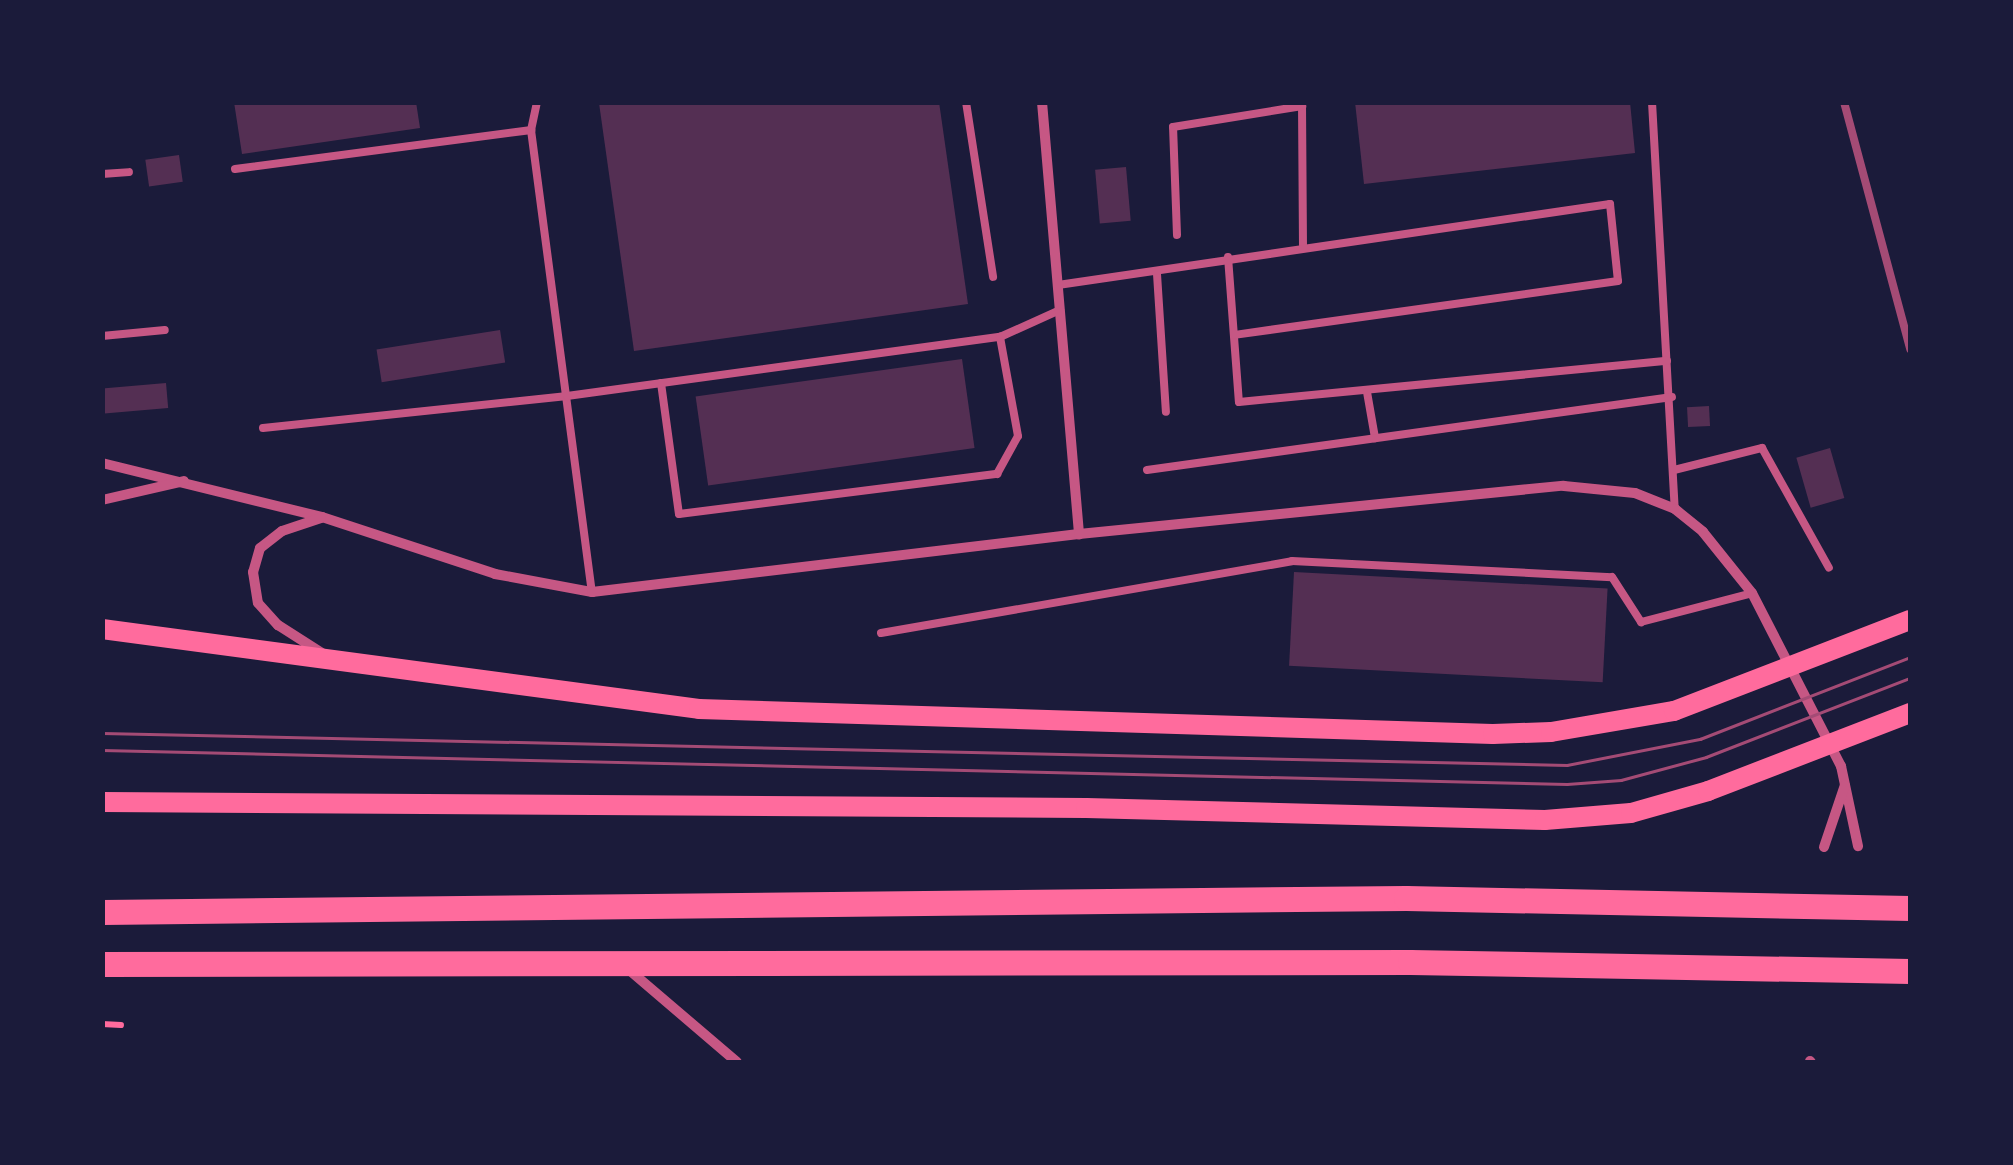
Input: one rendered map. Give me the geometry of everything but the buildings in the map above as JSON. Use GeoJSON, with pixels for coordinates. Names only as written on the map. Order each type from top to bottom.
{"type":"FeatureCollection","features":[{"type":"Feature","properties":{"kind":"main road"},"geometry":{"type":"LineString","coordinates":[[102,629],[698,709],[1551,732],[1674,711],[1910,620]]}},
{"type":"Feature","properties":{"kind":"main road"},"geometry":{"type":"LineString","coordinates":[[102,802],[1086,808],[1546,820],[1631,813],[1708,791],[1910,713]]}},
{"type":"Feature","properties":{"kind":"main road"},"geometry":{"type":"LineString","coordinates":[[102,912],[1406,898],[1910,908]]}},
{"type":"Feature","properties":{"kind":"main road"},"geometry":{"type":"LineString","coordinates":[[102,964],[1410,962],[1910,970]]}},
{"type":"Feature","properties":{"kind":"street"},"geometry":{"type":"LineString","coordinates":[[1042,102],[1079,534]]}},
{"type":"Feature","properties":{"kind":"street"},"geometry":{"type":"LineString","coordinates":[[102,462],[187,480],[322,517],[495,574],[592,592],[1079,534],[1564,486],[1635,493],[1675,509],[1703,532],[1752,593],[1845,784],[1858,846]]}},
{"type":"Feature","properties":{"kind":"street"},"geometry":{"type":"LineString","coordinates":[[102,500],[187,480]]}},
{"type":"Feature","properties":{"kind":"street"},"geometry":{"type":"LineString","coordinates":[[322,517],[282,531],[260,548],[253,572],[258,603],[278,625],[332,659]]}},
{"type":"Feature","properties":{"kind":"street"},"geometry":{"type":"LineString","coordinates":[[1824,847],[1845,784]]}},
{"type":"Feature","properties":{"kind":"street"},"geometry":{"type":"LineString","coordinates":[[623,964],[737,1062]]}},
{"type":"Feature","properties":{"kind":"lane"},"geometry":{"type":"LineString","coordinates":[[537,102],[531,130],[592,592]]}},
{"type":"Feature","properties":{"kind":"lane"},"geometry":{"type":"LineString","coordinates":[[966,102],[992,277]]}},
{"type":"Feature","properties":{"kind":"lane"},"geometry":{"type":"LineString","coordinates":[[1652,102],[1672,397],[1675,509]]}},
{"type":"Feature","properties":{"kind":"lane"},"geometry":{"type":"LineString","coordinates":[[1177,234],[1174,127],[1302,104],[1302,245]]}},
{"type":"Feature","properties":{"kind":"lane"},"geometry":{"type":"LineString","coordinates":[[235,169],[531,130]]}},
{"type":"Feature","properties":{"kind":"lane"},"geometry":{"type":"LineString","coordinates":[[102,174],[129,172]]}},
{"type":"Feature","properties":{"kind":"lane"},"geometry":{"type":"LineString","coordinates":[[1058,285],[1157,274],[1228,256],[1302,245],[1610,204],[1618,281],[1235,335]]}},
{"type":"Feature","properties":{"kind":"lane"},"geometry":{"type":"LineString","coordinates":[[1228,256],[1239,402],[1667,360]]}},
{"type":"Feature","properties":{"kind":"lane"},"geometry":{"type":"LineString","coordinates":[[1157,274],[1166,412]]}},
{"type":"Feature","properties":{"kind":"lane"},"geometry":{"type":"LineString","coordinates":[[264,428],[567,396],[1000,337],[1060,310]]}},
{"type":"Feature","properties":{"kind":"lane"},"geometry":{"type":"LineString","coordinates":[[102,336],[165,330]]}},
{"type":"Feature","properties":{"kind":"lane"},"geometry":{"type":"LineString","coordinates":[[660,383],[679,514],[997,474],[1018,436],[1000,337]]}},
{"type":"Feature","properties":{"kind":"lane"},"geometry":{"type":"LineString","coordinates":[[1367,392],[1375,438]]}},
{"type":"Feature","properties":{"kind":"lane"},"geometry":{"type":"LineString","coordinates":[[1147,470],[1672,397]]}},
{"type":"Feature","properties":{"kind":"lane"},"geometry":{"type":"LineString","coordinates":[[1674,470],[1762,448],[1829,568]]}},
{"type":"Feature","properties":{"kind":"lane"},"geometry":{"type":"LineString","coordinates":[[881,632],[1292,560],[1612,577],[1641,622],[1752,593]]}},
{"type":"Feature","properties":{"kind":"path"},"geometry":{"type":"LineString","coordinates":[[102,1024],[121,1025]]}},
{"type":"Feature","properties":{"kind":"tram line"},"geometry":{"type":"LineString","coordinates":[[102,733],[1567,765],[1700,739],[1910,657]]}},
{"type":"Feature","properties":{"kind":"tram line"},"geometry":{"type":"LineString","coordinates":[[102,750],[1567,784],[1621,780],[1706,757],[1910,678]]}},
{"type":"Feature","properties":{"kind":"railway"},"geometry":{"type":"LineString","coordinates":[[1844,102],[1910,349]]}}]}
